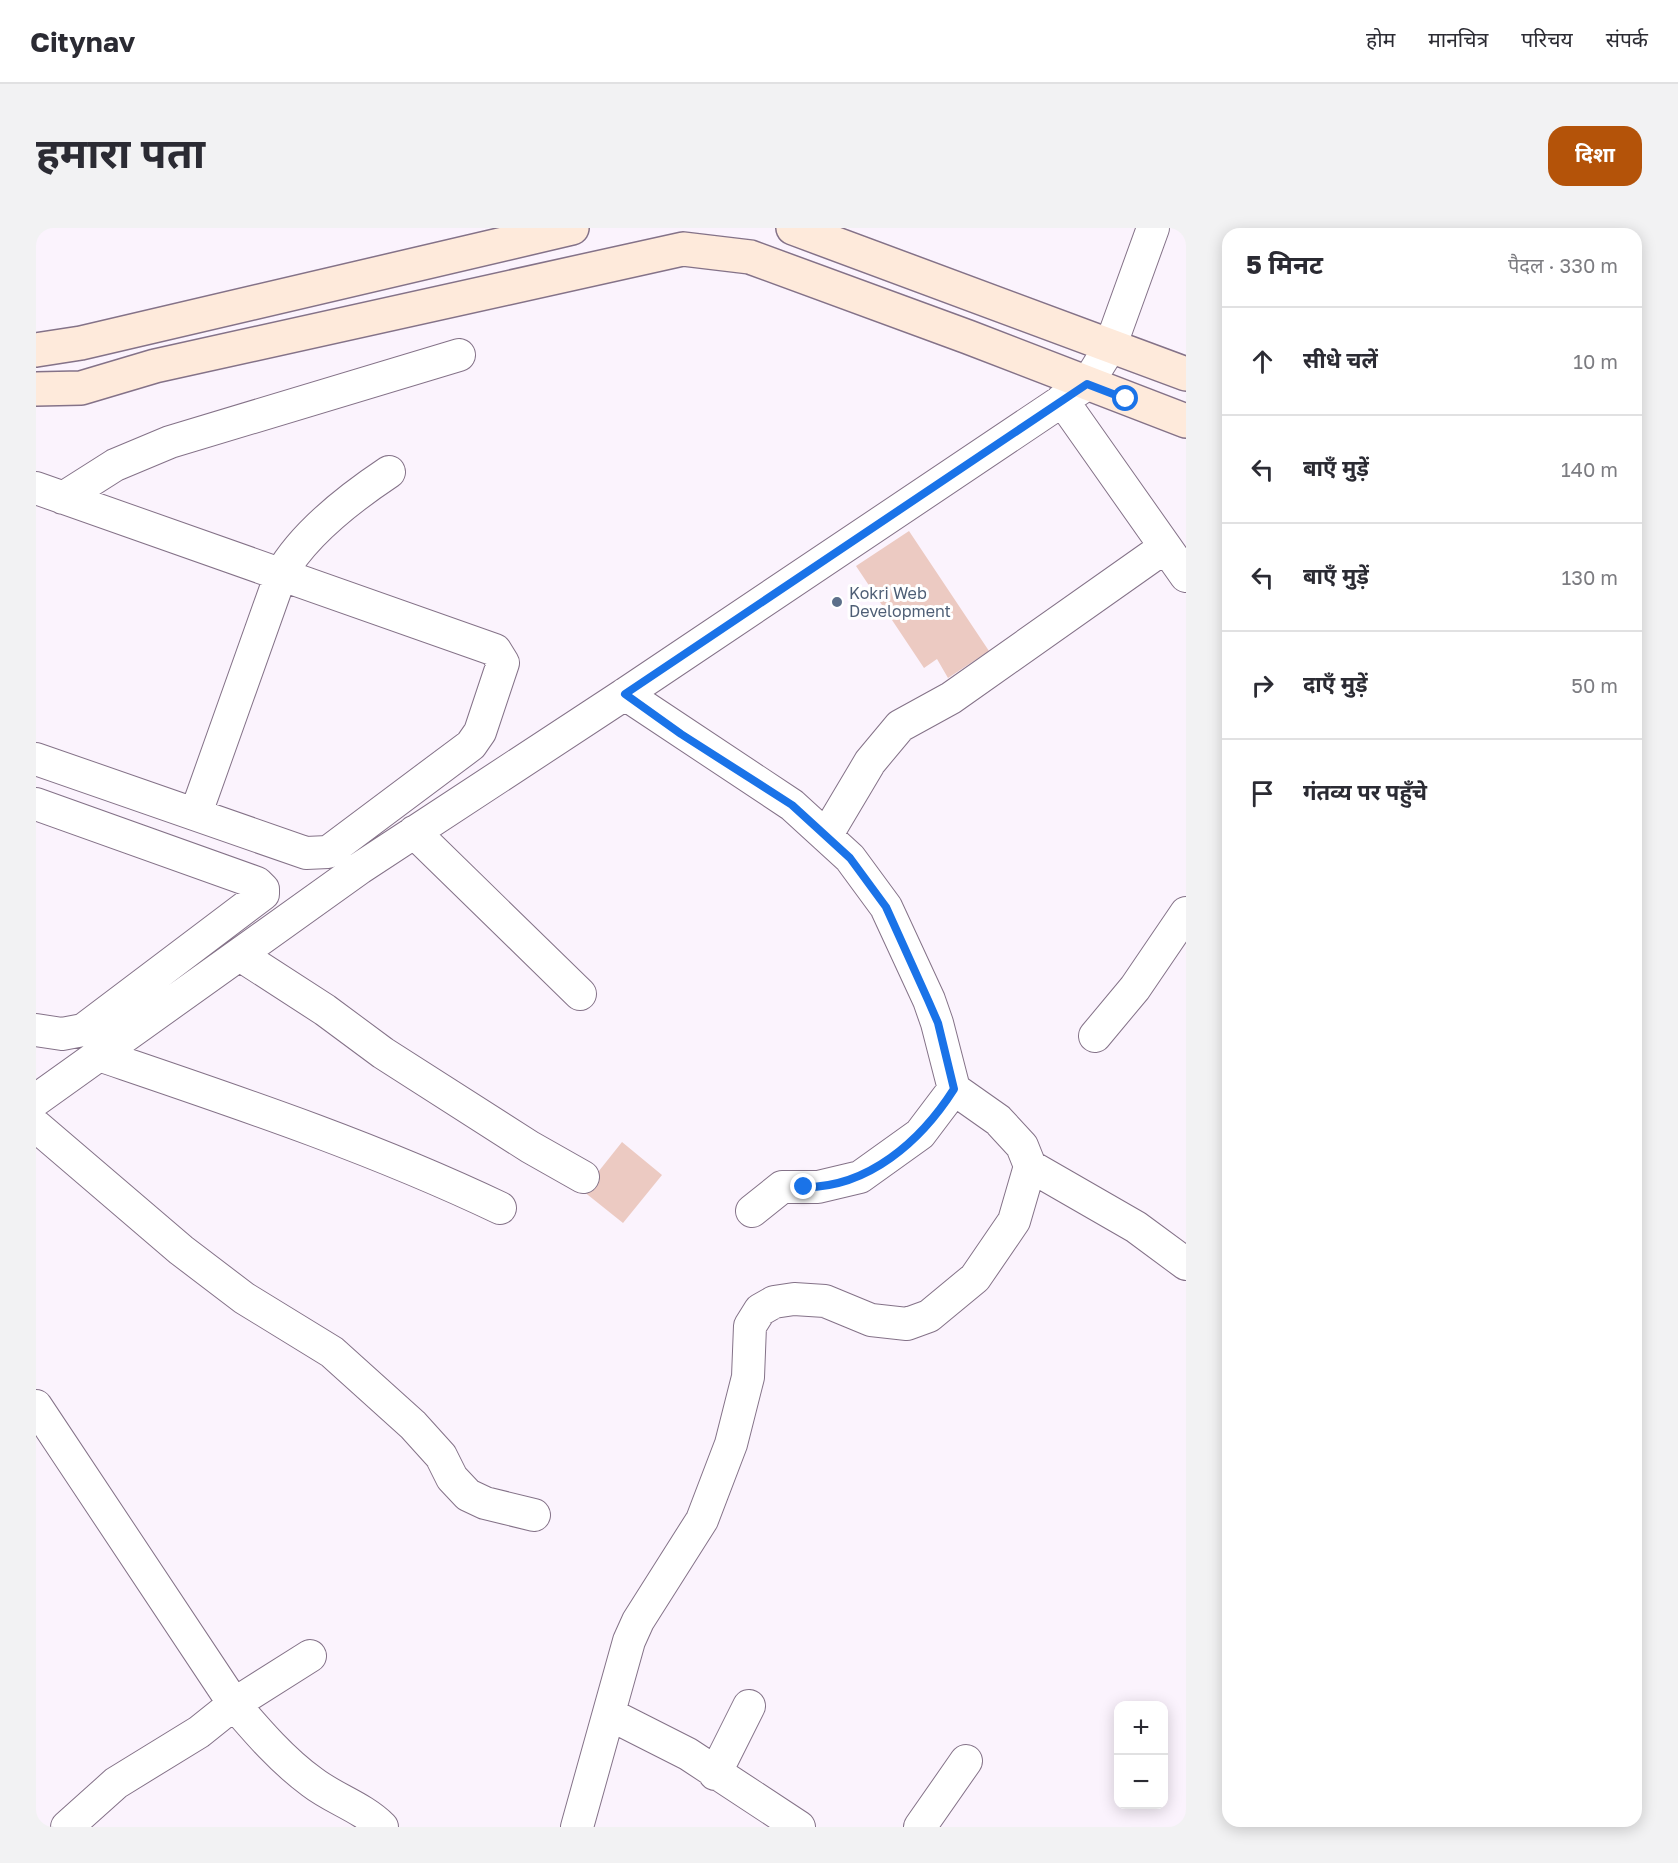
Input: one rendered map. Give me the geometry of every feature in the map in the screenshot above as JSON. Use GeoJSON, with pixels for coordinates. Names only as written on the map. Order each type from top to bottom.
{"type":"FeatureCollection","features":[{"type":"Feature","properties":{"kind":"main road"},"geometry":{"type":"LineString","coordinates":[[36,350],[81,343],[572,228]]}},
{"type":"Feature","properties":{"kind":"main road"},"geometry":{"type":"LineString","coordinates":[[793,228],[1186,374]]}},
{"type":"Feature","properties":{"kind":"main road"},"geometry":{"type":"LineString","coordinates":[[36,389],[81,388],[155,366],[682,249],[750,257],[968,337],[1074,392],[1186,421]]}},
{"type":"Feature","properties":{"kind":"street"},"geometry":{"type":"LineString","coordinates":[[36,1100],[342,880],[625,694],[1074,392],[1110,346],[1154,228]]}},
{"type":"Feature","properties":{"kind":"street"},"geometry":{"type":"LineString","coordinates":[[50,493],[170,442],[459,355]]}},
{"type":"Feature","properties":{"kind":"street"},"geometry":{"type":"LineString","coordinates":[[1074,392],[1165,547],[1186,576]]}},
{"type":"Feature","properties":{"kind":"street"},"geometry":{"type":"LineString","coordinates":[[196,813],[281,574],[290,557],[324,523],[367,486],[388,472]]}},
{"type":"Feature","properties":{"kind":"street"},"geometry":{"type":"LineString","coordinates":[[36,759],[196,813],[306,854],[328,852],[471,745],[480,732],[503,663],[495,650],[50,493]]}},
{"type":"Feature","properties":{"kind":"street"},"geometry":{"type":"LineString","coordinates":[[826,836],[870,762],[900,726],[951,698],[1165,547]]}},
{"type":"Feature","properties":{"kind":"street"},"geometry":{"type":"LineString","coordinates":[[577,1827],[629,1641],[638,1621],[702,1520],[731,1444],[748,1377],[750,1326],[760,1310],[774,1302],[794,1299],[825,1301],[871,1320],[907,1324],[929,1316],[975,1278],[1014,1221],[1030,1166],[1022,1146],[998,1120],[954,1089],[938,1023],[886,907],[850,858],[792,805],[681,734],[625,694]]}},
{"type":"Feature","properties":{"kind":"street"},"geometry":{"type":"LineString","coordinates":[[36,804],[258,883],[263,889],[262,894],[83,1030],[62,1034],[36,1030]]}},
{"type":"Feature","properties":{"kind":"street"},"geometry":{"type":"LineString","coordinates":[[414,832],[580,994]]}},
{"type":"Feature","properties":{"kind":"street"},"geometry":{"type":"LineString","coordinates":[[1095,1036],[1136,988],[1186,913]]}},
{"type":"Feature","properties":{"kind":"street"},"geometry":{"type":"LineString","coordinates":[[240,955],[325,1010],[383,1053],[530,1147],[583,1177]]}},
{"type":"Feature","properties":{"kind":"street"},"geometry":{"type":"LineString","coordinates":[[99,1055],[330,1136],[434,1176],[500,1208]]}},
{"type":"Feature","properties":{"kind":"street"},"geometry":{"type":"LineString","coordinates":[[752,1211],[782,1187],[818,1187],[860,1177],[920,1134],[954,1089]]}},
{"type":"Feature","properties":{"kind":"street"},"geometry":{"type":"LineString","coordinates":[[36,1126],[182,1251],[235,1291],[332,1352],[413,1425],[441,1456],[452,1478],[468,1495],[485,1503],[534,1515]]}},
{"type":"Feature","properties":{"kind":"street"},"geometry":{"type":"LineString","coordinates":[[1030,1166],[1136,1227],[1186,1264]]}},
{"type":"Feature","properties":{"kind":"street"},"geometry":{"type":"LineString","coordinates":[[36,1406],[234,1704],[255,1729],[296,1769],[313,1783],[372,1817],[382,1827]]}},
{"type":"Feature","properties":{"kind":"street"},"geometry":{"type":"LineString","coordinates":[[67,1827],[116,1783],[199,1732],[234,1704],[310,1656]]}},
{"type":"Feature","properties":{"kind":"street"},"geometry":{"type":"LineString","coordinates":[[715,1774],[749,1706]]}},
{"type":"Feature","properties":{"kind":"street"},"geometry":{"type":"LineString","coordinates":[[609,1714],[688,1754],[715,1774],[751,1793],[799,1827]]}},
{"type":"Feature","properties":{"kind":"street"},"geometry":{"type":"LineString","coordinates":[[920,1827],[966,1761]]}},
{"type":"Feature","properties":{"kind":"building"},"geometry":{"type":"Polygon","coordinates":[[[909,531],[989,651],[948,678],[937,659],[924,668],[856,566],[909,531]]]}},
{"type":"Feature","properties":{"kind":"building"},"geometry":{"type":"Polygon","coordinates":[[[622,1142],[662,1175],[623,1223],[583,1191],[622,1142]]]}},
{"type":"Feature","properties":{"kind":"place","name":"Kokri Web Development"},"geometry":{"type":"Point","coordinates":[837,602]}},
{"type":"Feature","properties":{"kind":"route"},"geometry":{"type":"LineString","coordinates":[[804,1187],[818,1187],[860,1177],[896,1153],[931,1122],[954,1089],[938,1023],[886,907],[850,858],[792,805],[681,734],[625,694],[1087,384],[1126,399]]}}]}
